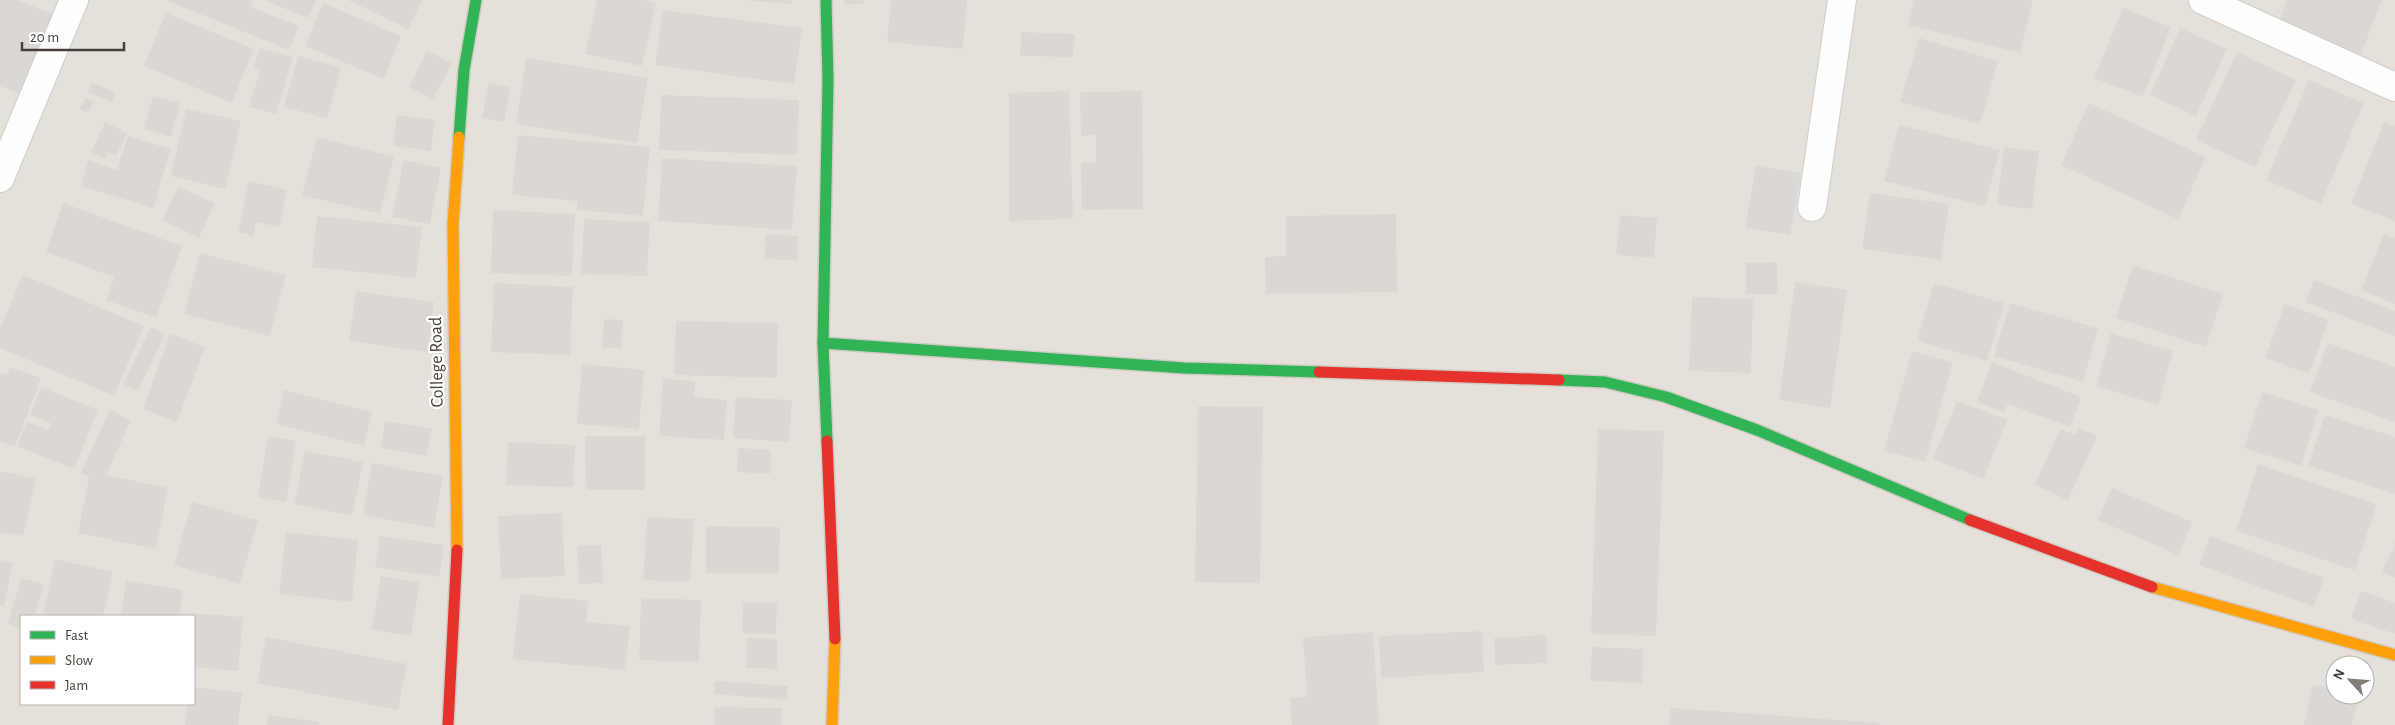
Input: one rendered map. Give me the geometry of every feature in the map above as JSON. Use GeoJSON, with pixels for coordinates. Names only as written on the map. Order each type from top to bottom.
{"type":"FeatureCollection","features":[{"type":"Feature","properties":{"kind":"street"},"geometry":{"type":"LineString","coordinates":[[0,178],[74,0]]}},
{"type":"Feature","properties":{"kind":"street","name":"College Road"},"geometry":{"type":"LineString","coordinates":[[448,725],[457,558],[453,224],[464,70],[476,0]]}},
{"type":"Feature","properties":{"kind":"street"},"geometry":{"type":"LineString","coordinates":[[826,0],[828,80],[823,343],[836,627],[832,725]]}},
{"type":"Feature","properties":{"kind":"street"},"geometry":{"type":"LineString","coordinates":[[1812,207],[1842,0]]}},
{"type":"Feature","properties":{"kind":"street"},"geometry":{"type":"LineString","coordinates":[[2203,0],[2395,87]]}},
{"type":"Feature","properties":{"kind":"street"},"geometry":{"type":"LineString","coordinates":[[823,343],[1184,368],[1606,382],[1666,397],[1757,430],[1952,514],[2138,583],[2395,655]]}},
{"type":"Feature","properties":{"kind":"shaded area"},"geometry":{"type":"Polygon","coordinates":[[[0,0],[2395,0],[2395,725],[0,725],[0,0]]]}},
{"type":"Feature","properties":{"kind":"building"},"geometry":{"type":"Polygon","coordinates":[[[0,0],[17,0],[55,15],[22,95],[0,86],[0,0]]]}},
{"type":"Feature","properties":{"kind":"building"},"geometry":{"type":"Polygon","coordinates":[[[165,0],[253,0],[250,7],[299,26],[289,50],[165,0]]]}},
{"type":"Feature","properties":{"kind":"building"},"geometry":{"type":"Polygon","coordinates":[[[264,0],[316,0],[308,18],[264,0]]]}},
{"type":"Feature","properties":{"kind":"building"},"geometry":{"type":"Polygon","coordinates":[[[348,0],[422,0],[408,29],[348,0]]]}},
{"type":"Feature","properties":{"kind":"building"},"geometry":{"type":"Polygon","coordinates":[[[597,0],[645,0],[656,3],[642,66],[585,54],[597,0]]]}},
{"type":"Feature","properties":{"kind":"building"},"geometry":{"type":"Polygon","coordinates":[[[743,0],[793,0],[792,4],[743,0]]]}},
{"type":"Feature","properties":{"kind":"building"},"geometry":{"type":"Polygon","coordinates":[[[844,0],[863,0],[864,3],[845,5],[844,0]]]}},
{"type":"Feature","properties":{"kind":"building"},"geometry":{"type":"Polygon","coordinates":[[[891,0],[967,0],[963,49],[887,42],[891,0]]]}},
{"type":"Feature","properties":{"kind":"building"},"geometry":{"type":"Polygon","coordinates":[[[1914,0],[2033,0],[2020,53],[1908,25],[1914,0]]]}},
{"type":"Feature","properties":{"kind":"building"},"geometry":{"type":"Polygon","coordinates":[[[2287,0],[2382,0],[2358,61],[2276,29],[2287,0]]]}},
{"type":"Feature","properties":{"kind":"building"},"geometry":{"type":"Polygon","coordinates":[[[323,3],[401,36],[384,79],[305,46],[323,3]]]}},
{"type":"Feature","properties":{"kind":"building"},"geometry":{"type":"Polygon","coordinates":[[[2123,8],[2171,27],[2143,97],[2094,78],[2123,8]]]}},
{"type":"Feature","properties":{"kind":"building"},"geometry":{"type":"Polygon","coordinates":[[[663,10],[802,28],[794,84],[655,65],[663,10]]]}},
{"type":"Feature","properties":{"kind":"building"},"geometry":{"type":"Polygon","coordinates":[[[166,13],[254,49],[232,103],[144,66],[166,13]]]}},
{"type":"Feature","properties":{"kind":"building"},"geometry":{"type":"Polygon","coordinates":[[[2180,28],[2227,49],[2196,116],[2150,95],[2180,28]]]}},
{"type":"Feature","properties":{"kind":"building"},"geometry":{"type":"Polygon","coordinates":[[[1021,32],[1075,34],[1073,57],[1020,56],[1021,32]]]}},
{"type":"Feature","properties":{"kind":"building"},"geometry":{"type":"Polygon","coordinates":[[[1919,38],[1998,61],[1980,124],[1900,102],[1919,38]]]}},
{"type":"Feature","properties":{"kind":"building"},"geometry":{"type":"Polygon","coordinates":[[[259,48],[293,57],[276,114],[249,107],[260,70],[254,68],[259,48]]]}},
{"type":"Feature","properties":{"kind":"building"},"geometry":{"type":"Polygon","coordinates":[[[427,51],[452,63],[433,99],[409,87],[427,51]]]}},
{"type":"Feature","properties":{"kind":"building"},"geometry":{"type":"Polygon","coordinates":[[[2237,52],[2296,80],[2255,167],[2196,140],[2237,52]]]}},
{"type":"Feature","properties":{"kind":"building"},"geometry":{"type":"Polygon","coordinates":[[[298,56],[341,68],[327,119],[284,107],[298,56]]]}},
{"type":"Feature","properties":{"kind":"building"},"geometry":{"type":"Polygon","coordinates":[[[526,58],[648,78],[637,143],[516,124],[526,58]]]}},
{"type":"Feature","properties":{"kind":"building"},"geometry":{"type":"Polygon","coordinates":[[[2309,80],[2364,103],[2321,204],[2266,180],[2309,80]]]}},
{"type":"Feature","properties":{"kind":"building"},"geometry":{"type":"Polygon","coordinates":[[[92,82],[116,93],[111,102],[88,92],[92,82]]]}},
{"type":"Feature","properties":{"kind":"building"},"geometry":{"type":"Polygon","coordinates":[[[489,83],[511,87],[504,122],[482,118],[489,83]]]}},
{"type":"Feature","properties":{"kind":"building"},"geometry":{"type":"Polygon","coordinates":[[[1069,91],[1073,219],[1009,221],[1009,93],[1069,91]]]}},
{"type":"Feature","properties":{"kind":"building"},"geometry":{"type":"Polygon","coordinates":[[[1142,91],[1143,209],[1082,210],[1081,163],[1096,163],[1096,135],[1081,136],[1080,92],[1142,91]]]}},
{"type":"Feature","properties":{"kind":"building"},"geometry":{"type":"Polygon","coordinates":[[[661,95],[799,100],[797,155],[659,150],[661,95]]]}},
{"type":"Feature","properties":{"kind":"building"},"geometry":{"type":"Polygon","coordinates":[[[153,96],[180,103],[171,137],[144,129],[153,96]]]}},
{"type":"Feature","properties":{"kind":"building"},"geometry":{"type":"Polygon","coordinates":[[[85,98],[94,101],[88,113],[80,109],[85,98]]]}},
{"type":"Feature","properties":{"kind":"building"},"geometry":{"type":"Polygon","coordinates":[[[2089,103],[2206,157],[2178,219],[2061,165],[2089,103]]]}},
{"type":"Feature","properties":{"kind":"building"},"geometry":{"type":"Polygon","coordinates":[[[186,109],[241,121],[225,189],[171,176],[186,109]]]}},
{"type":"Feature","properties":{"kind":"building"},"geometry":{"type":"Polygon","coordinates":[[[397,115],[435,120],[431,151],[393,146],[397,115]]]}},
{"type":"Feature","properties":{"kind":"building"},"geometry":{"type":"Polygon","coordinates":[[[105,122],[127,133],[116,156],[108,152],[105,159],[91,152],[105,122]]]}},
{"type":"Feature","properties":{"kind":"building"},"geometry":{"type":"Polygon","coordinates":[[[2384,122],[2395,126],[2395,221],[2351,204],[2384,122]]]}},
{"type":"Feature","properties":{"kind":"building"},"geometry":{"type":"Polygon","coordinates":[[[1899,125],[2000,150],[1985,206],[1884,181],[1899,125]]]}},
{"type":"Feature","properties":{"kind":"building"},"geometry":{"type":"Polygon","coordinates":[[[518,135],[650,147],[643,216],[577,210],[577,201],[512,195],[518,135]]]}},
{"type":"Feature","properties":{"kind":"building"},"geometry":{"type":"Polygon","coordinates":[[[128,136],[171,149],[153,208],[81,186],[88,160],[117,170],[128,136]]]}},
{"type":"Feature","properties":{"kind":"building"},"geometry":{"type":"Polygon","coordinates":[[[317,137],[394,157],[380,214],[302,195],[317,137]]]}},
{"type":"Feature","properties":{"kind":"building"},"geometry":{"type":"Polygon","coordinates":[[[2004,147],[2039,151],[2032,209],[1997,205],[2004,147]]]}},
{"type":"Feature","properties":{"kind":"building"},"geometry":{"type":"Polygon","coordinates":[[[662,158],[797,166],[792,230],[658,221],[662,158]]]}},
{"type":"Feature","properties":{"kind":"building"},"geometry":{"type":"Polygon","coordinates":[[[404,160],[441,168],[430,224],[392,217],[404,160]]]}},
{"type":"Feature","properties":{"kind":"building"},"geometry":{"type":"Polygon","coordinates":[[[1756,166],[1801,173],[1790,235],[1745,228],[1756,166]]]}},
{"type":"Feature","properties":{"kind":"building"},"geometry":{"type":"Polygon","coordinates":[[[249,181],[287,190],[279,227],[256,222],[253,236],[238,232],[249,181]]]}},
{"type":"Feature","properties":{"kind":"building"},"geometry":{"type":"Polygon","coordinates":[[[178,187],[215,203],[199,238],[162,220],[178,187]]]}},
{"type":"Feature","properties":{"kind":"building"},"geometry":{"type":"Polygon","coordinates":[[[1870,193],[1949,204],[1941,260],[1862,249],[1870,193]]]}},
{"type":"Feature","properties":{"kind":"building"},"geometry":{"type":"Polygon","coordinates":[[[63,203],[182,246],[156,318],[106,300],[114,277],[46,252],[63,203]]]}},
{"type":"Feature","properties":{"kind":"building"},"geometry":{"type":"Polygon","coordinates":[[[493,210],[575,214],[572,276],[491,273],[493,210]]]}},
{"type":"Feature","properties":{"kind":"building"},"geometry":{"type":"Polygon","coordinates":[[[1396,214],[1397,292],[1266,294],[1265,257],[1286,256],[1286,216],[1396,214]]]}},
{"type":"Feature","properties":{"kind":"building"},"geometry":{"type":"Polygon","coordinates":[[[1620,215],[1657,218],[1654,258],[1616,255],[1620,215]]]}},
{"type":"Feature","properties":{"kind":"building"},"geometry":{"type":"Polygon","coordinates":[[[317,216],[422,227],[416,278],[312,267],[317,216]]]}},
{"type":"Feature","properties":{"kind":"building"},"geometry":{"type":"Polygon","coordinates":[[[584,219],[650,222],[647,276],[581,274],[584,219]]]}},
{"type":"Feature","properties":{"kind":"building"},"geometry":{"type":"Polygon","coordinates":[[[766,234],[798,236],[797,260],[764,259],[766,234]]]}},
{"type":"Feature","properties":{"kind":"building"},"geometry":{"type":"Polygon","coordinates":[[[2384,234],[2395,238],[2395,304],[2361,290],[2384,234]]]}},
{"type":"Feature","properties":{"kind":"building"},"geometry":{"type":"Polygon","coordinates":[[[200,253],[286,275],[270,336],[184,314],[200,253]]]}},
{"type":"Feature","properties":{"kind":"building"},"geometry":{"type":"Polygon","coordinates":[[[1777,262],[1778,294],[1746,294],[1746,263],[1777,262]]]}},
{"type":"Feature","properties":{"kind":"building"},"geometry":{"type":"Polygon","coordinates":[[[2133,265],[2223,294],[2206,347],[2116,318],[2133,265]]]}},
{"type":"Feature","properties":{"kind":"building"},"geometry":{"type":"Polygon","coordinates":[[[23,275],[144,326],[114,396],[0,348],[0,328],[23,275]]]}},
{"type":"Feature","properties":{"kind":"building"},"geometry":{"type":"Polygon","coordinates":[[[2314,280],[2395,311],[2395,336],[2306,302],[2314,280]]]}},
{"type":"Feature","properties":{"kind":"building"},"geometry":{"type":"Polygon","coordinates":[[[1795,282],[1847,290],[1830,408],[1779,400],[1795,282]]]}},
{"type":"Feature","properties":{"kind":"building"},"geometry":{"type":"Polygon","coordinates":[[[494,283],[573,287],[570,355],[491,352],[494,283]]]}},
{"type":"Feature","properties":{"kind":"building"},"geometry":{"type":"Polygon","coordinates":[[[1934,283],[2004,303],[1987,361],[1917,341],[1934,283]]]}},
{"type":"Feature","properties":{"kind":"building"},"geometry":{"type":"Polygon","coordinates":[[[356,291],[434,302],[427,352],[349,341],[356,291]]]}},
{"type":"Feature","properties":{"kind":"building"},"geometry":{"type":"Polygon","coordinates":[[[1692,297],[1753,299],[1751,373],[1689,371],[1692,297]]]}},
{"type":"Feature","properties":{"kind":"building"},"geometry":{"type":"Polygon","coordinates":[[[2010,303],[2098,328],[2083,382],[1994,356],[2010,303]]]}},
{"type":"Feature","properties":{"kind":"building"},"geometry":{"type":"Polygon","coordinates":[[[2285,304],[2329,320],[2309,374],[2265,358],[2285,304]]]}},
{"type":"Feature","properties":{"kind":"building"},"geometry":{"type":"Polygon","coordinates":[[[604,319],[623,320],[621,348],[602,347],[604,319]]]}},
{"type":"Feature","properties":{"kind":"building"},"geometry":{"type":"Polygon","coordinates":[[[676,321],[778,323],[777,378],[674,375],[676,321]]]}},
{"type":"Feature","properties":{"kind":"building"},"geometry":{"type":"Polygon","coordinates":[[[151,327],[165,334],[138,391],[123,384],[151,327]]]}},
{"type":"Feature","properties":{"kind":"building"},"geometry":{"type":"Polygon","coordinates":[[[2111,333],[2173,351],[2158,405],[2096,386],[2111,333]]]}},
{"type":"Feature","properties":{"kind":"building"},"geometry":{"type":"Polygon","coordinates":[[[170,334],[205,347],[177,422],[143,409],[170,334]]]}},
{"type":"Feature","properties":{"kind":"building"},"geometry":{"type":"Polygon","coordinates":[[[2328,343],[2395,367],[2395,422],[2310,392],[2328,343]]]}},
{"type":"Feature","properties":{"kind":"building"},"geometry":{"type":"Polygon","coordinates":[[[1912,351],[1953,362],[1925,462],[1884,451],[1912,351]]]}},
{"type":"Feature","properties":{"kind":"building"},"geometry":{"type":"Polygon","coordinates":[[[1992,362],[2081,397],[2070,427],[2008,404],[2004,412],[1977,402],[1992,362]]]}},
{"type":"Feature","properties":{"kind":"building"},"geometry":{"type":"Polygon","coordinates":[[[582,364],[644,370],[639,429],[577,424],[582,364]]]}},
{"type":"Feature","properties":{"kind":"building"},"geometry":{"type":"Polygon","coordinates":[[[10,367],[41,378],[15,447],[0,441],[0,373],[7,375],[10,367]]]}},
{"type":"Feature","properties":{"kind":"building"},"geometry":{"type":"Polygon","coordinates":[[[663,379],[695,381],[694,397],[727,400],[724,440],[659,436],[663,379]]]}},
{"type":"Feature","properties":{"kind":"building"},"geometry":{"type":"Polygon","coordinates":[[[41,387],[98,410],[74,469],[17,446],[27,422],[48,430],[51,423],[30,415],[41,387]]]}},
{"type":"Feature","properties":{"kind":"building"},"geometry":{"type":"Polygon","coordinates":[[[284,390],[372,412],[364,446],[276,424],[284,390]]]}},
{"type":"Feature","properties":{"kind":"building"},"geometry":{"type":"Polygon","coordinates":[[[2262,392],[2318,410],[2301,466],[2244,448],[2262,392]]]}},
{"type":"Feature","properties":{"kind":"building"},"geometry":{"type":"Polygon","coordinates":[[[736,397],[792,400],[789,442],[733,438],[736,397]]]}},
{"type":"Feature","properties":{"kind":"building"},"geometry":{"type":"Polygon","coordinates":[[[1957,401],[2007,420],[1983,479],[1933,459],[1957,401]]]}},
{"type":"Feature","properties":{"kind":"building"},"geometry":{"type":"Polygon","coordinates":[[[1198,406],[1263,407],[1260,583],[1195,582],[1198,406]]]}},
{"type":"Feature","properties":{"kind":"building"},"geometry":{"type":"Polygon","coordinates":[[[110,410],[131,420],[106,475],[168,488],[156,549],[78,533],[89,477],[81,473],[110,410]]]}},
{"type":"Feature","properties":{"kind":"building"},"geometry":{"type":"Polygon","coordinates":[[[2325,415],[2395,437],[2395,494],[2308,466],[2325,415]]]}},
{"type":"Feature","properties":{"kind":"building"},"geometry":{"type":"Polygon","coordinates":[[[385,421],[432,429],[426,456],[381,448],[385,421]]]}},
{"type":"Feature","properties":{"kind":"building"},"geometry":{"type":"Polygon","coordinates":[[[2079,428],[2097,436],[2068,500],[2035,485],[2060,429],[2076,435],[2079,428]]]}},
{"type":"Feature","properties":{"kind":"building"},"geometry":{"type":"Polygon","coordinates":[[[1598,429],[1664,431],[1656,636],[1591,634],[1598,429]]]}},
{"type":"Feature","properties":{"kind":"building"},"geometry":{"type":"Polygon","coordinates":[[[268,436],[296,441],[286,502],[258,498],[268,436]]]}},
{"type":"Feature","properties":{"kind":"building"},"geometry":{"type":"Polygon","coordinates":[[[585,436],[645,436],[645,490],[586,490],[585,436]]]}},
{"type":"Feature","properties":{"kind":"building"},"geometry":{"type":"Polygon","coordinates":[[[508,442],[575,445],[573,487],[506,485],[508,442]]]}},
{"type":"Feature","properties":{"kind":"building"},"geometry":{"type":"Polygon","coordinates":[[[738,448],[771,450],[770,474],[737,472],[738,448]]]}},
{"type":"Feature","properties":{"kind":"building"},"geometry":{"type":"Polygon","coordinates":[[[305,451],[363,462],[352,516],[294,504],[305,451]]]}},
{"type":"Feature","properties":{"kind":"building"},"geometry":{"type":"Polygon","coordinates":[[[372,463],[443,476],[434,528],[363,515],[372,463]]]}},
{"type":"Feature","properties":{"kind":"building"},"geometry":{"type":"Polygon","coordinates":[[[2258,464],[2377,504],[2355,570],[2236,531],[2258,464]]]}},
{"type":"Feature","properties":{"kind":"building"},"geometry":{"type":"Polygon","coordinates":[[[0,471],[36,479],[23,536],[0,532],[0,471]]]}},
{"type":"Feature","properties":{"kind":"building"},"geometry":{"type":"Polygon","coordinates":[[[2112,488],[2192,522],[2178,555],[2098,520],[2112,488]]]}},
{"type":"Feature","properties":{"kind":"building"},"geometry":{"type":"Polygon","coordinates":[[[192,502],[258,520],[240,584],[174,565],[192,502]]]}},
{"type":"Feature","properties":{"kind":"building"},"geometry":{"type":"Polygon","coordinates":[[[562,513],[565,576],[501,579],[498,516],[562,513]]]}},
{"type":"Feature","properties":{"kind":"building"},"geometry":{"type":"Polygon","coordinates":[[[647,517],[694,519],[690,582],[643,580],[647,517]]]}},
{"type":"Feature","properties":{"kind":"building"},"geometry":{"type":"Polygon","coordinates":[[[706,526],[780,527],[779,573],[706,573],[706,526]]]}},
{"type":"Feature","properties":{"kind":"building"},"geometry":{"type":"Polygon","coordinates":[[[286,532],[358,540],[352,602],[279,594],[286,532]]]}},
{"type":"Feature","properties":{"kind":"building"},"geometry":{"type":"Polygon","coordinates":[[[380,536],[444,545],[439,577],[375,567],[380,536]]]}},
{"type":"Feature","properties":{"kind":"building"},"geometry":{"type":"Polygon","coordinates":[[[2210,536],[2324,578],[2314,607],[2199,565],[2210,536]]]}},
{"type":"Feature","properties":{"kind":"building"},"geometry":{"type":"Polygon","coordinates":[[[2395,542],[2395,578],[2382,572],[2395,542]]]}},
{"type":"Feature","properties":{"kind":"building"},"geometry":{"type":"Polygon","coordinates":[[[601,545],[603,583],[579,584],[577,546],[601,545]]]}},
{"type":"Feature","properties":{"kind":"building"},"geometry":{"type":"Polygon","coordinates":[[[55,559],[113,572],[103,615],[43,615],[55,559]]]}},
{"type":"Feature","properties":{"kind":"building"},"geometry":{"type":"Polygon","coordinates":[[[0,560],[13,563],[4,607],[0,606],[0,560]]]}},
{"type":"Feature","properties":{"kind":"building"},"geometry":{"type":"Polygon","coordinates":[[[381,576],[420,582],[411,636],[372,630],[381,576]]]}},
{"type":"Feature","properties":{"kind":"building"},"geometry":{"type":"Polygon","coordinates":[[[21,578],[44,584],[35,615],[20,615],[20,628],[8,624],[21,578]]]}},
{"type":"Feature","properties":{"kind":"building"},"geometry":{"type":"Polygon","coordinates":[[[126,581],[183,590],[179,615],[121,615],[126,581]]]}},
{"type":"Feature","properties":{"kind":"building"},"geometry":{"type":"Polygon","coordinates":[[[2361,591],[2395,603],[2395,634],[2351,619],[2361,591]]]}},
{"type":"Feature","properties":{"kind":"building"},"geometry":{"type":"Polygon","coordinates":[[[520,594],[589,601],[586,622],[630,626],[625,670],[513,659],[520,594]]]}},
{"type":"Feature","properties":{"kind":"building"},"geometry":{"type":"Polygon","coordinates":[[[641,598],[701,600],[699,662],[639,660],[641,598]]]}},
{"type":"Feature","properties":{"kind":"building"},"geometry":{"type":"Polygon","coordinates":[[[743,602],[777,603],[776,634],[742,633],[743,602]]]}},
{"type":"Feature","properties":{"kind":"building"},"geometry":{"type":"Polygon","coordinates":[[[190,613],[243,617],[238,671],[195,667],[195,615],[190,615],[190,613]]]}},
{"type":"Feature","properties":{"kind":"building"},"geometry":{"type":"Polygon","coordinates":[[[1482,631],[1484,672],[1381,678],[1379,636],[1482,631]]]}},
{"type":"Feature","properties":{"kind":"building"},"geometry":{"type":"Polygon","coordinates":[[[1373,632],[1379,725],[1292,725],[1290,698],[1307,697],[1303,637],[1373,632]]]}},
{"type":"Feature","properties":{"kind":"building"},"geometry":{"type":"Polygon","coordinates":[[[1546,635],[1547,663],[1495,665],[1494,638],[1546,635]]]}},
{"type":"Feature","properties":{"kind":"building"},"geometry":{"type":"Polygon","coordinates":[[[266,637],[407,664],[398,710],[257,683],[266,637]]]}},
{"type":"Feature","properties":{"kind":"building"},"geometry":{"type":"Polygon","coordinates":[[[747,638],[777,639],[777,669],[746,668],[747,638]]]}},
{"type":"Feature","properties":{"kind":"building"},"geometry":{"type":"Polygon","coordinates":[[[1592,647],[1643,649],[1642,683],[1590,681],[1592,647]]]}},
{"type":"Feature","properties":{"kind":"building"},"geometry":{"type":"Polygon","coordinates":[[[715,681],[788,686],[787,700],[714,694],[715,681]]]}},
{"type":"Feature","properties":{"kind":"building"},"geometry":{"type":"Polygon","coordinates":[[[2313,685],[2325,688],[2325,705],[2357,705],[2352,725],[2304,725],[2313,685]]]}},
{"type":"Feature","properties":{"kind":"building"},"geometry":{"type":"Polygon","coordinates":[[[195,687],[242,693],[238,725],[185,725],[187,705],[195,705],[195,687]]]}},
{"type":"Feature","properties":{"kind":"building"},"geometry":{"type":"Polygon","coordinates":[[[715,707],[782,708],[781,725],[714,725],[715,707]]]}},
{"type":"Feature","properties":{"kind":"building"},"geometry":{"type":"Polygon","coordinates":[[[1671,708],[1880,723],[1879,725],[1669,725],[1671,708]]]}},
{"type":"Feature","properties":{"kind":"building"},"geometry":{"type":"Polygon","coordinates":[[[268,715],[319,722],[319,725],[267,725],[268,715]]]}},
{"type":"Feature","properties":{"kind":"traffic: fast"},"geometry":{"type":"LineString","coordinates":[[459,137],[464,70],[476,0]]}},
{"type":"Feature","properties":{"kind":"traffic: fast"},"geometry":{"type":"LineString","coordinates":[[826,0],[828,80],[823,343],[827,441]]}},
{"type":"Feature","properties":{"kind":"traffic: fast"},"geometry":{"type":"LineString","coordinates":[[823,343],[1184,368],[1319,372]]}},
{"type":"Feature","properties":{"kind":"traffic: fast"},"geometry":{"type":"LineString","coordinates":[[1559,380],[1605,382],[1666,397],[1757,430],[1970,520]]}},
{"type":"Feature","properties":{"kind":"traffic: slow"},"geometry":{"type":"LineString","coordinates":[[457,550],[453,224],[459,137]]}},
{"type":"Feature","properties":{"kind":"traffic: slow"},"geometry":{"type":"LineString","coordinates":[[2152,587],[2395,655]]}},
{"type":"Feature","properties":{"kind":"traffic: slow"},"geometry":{"type":"LineString","coordinates":[[832,725],[835,639]]}},
{"type":"Feature","properties":{"kind":"traffic: jam"},"geometry":{"type":"LineString","coordinates":[[1319,372],[1559,380]]}},
{"type":"Feature","properties":{"kind":"traffic: jam"},"geometry":{"type":"LineString","coordinates":[[827,441],[835,639]]}},
{"type":"Feature","properties":{"kind":"traffic: jam"},"geometry":{"type":"LineString","coordinates":[[1970,520],[2152,587]]}},
{"type":"Feature","properties":{"kind":"traffic: jam"},"geometry":{"type":"LineString","coordinates":[[448,725],[457,550]]}}]}
